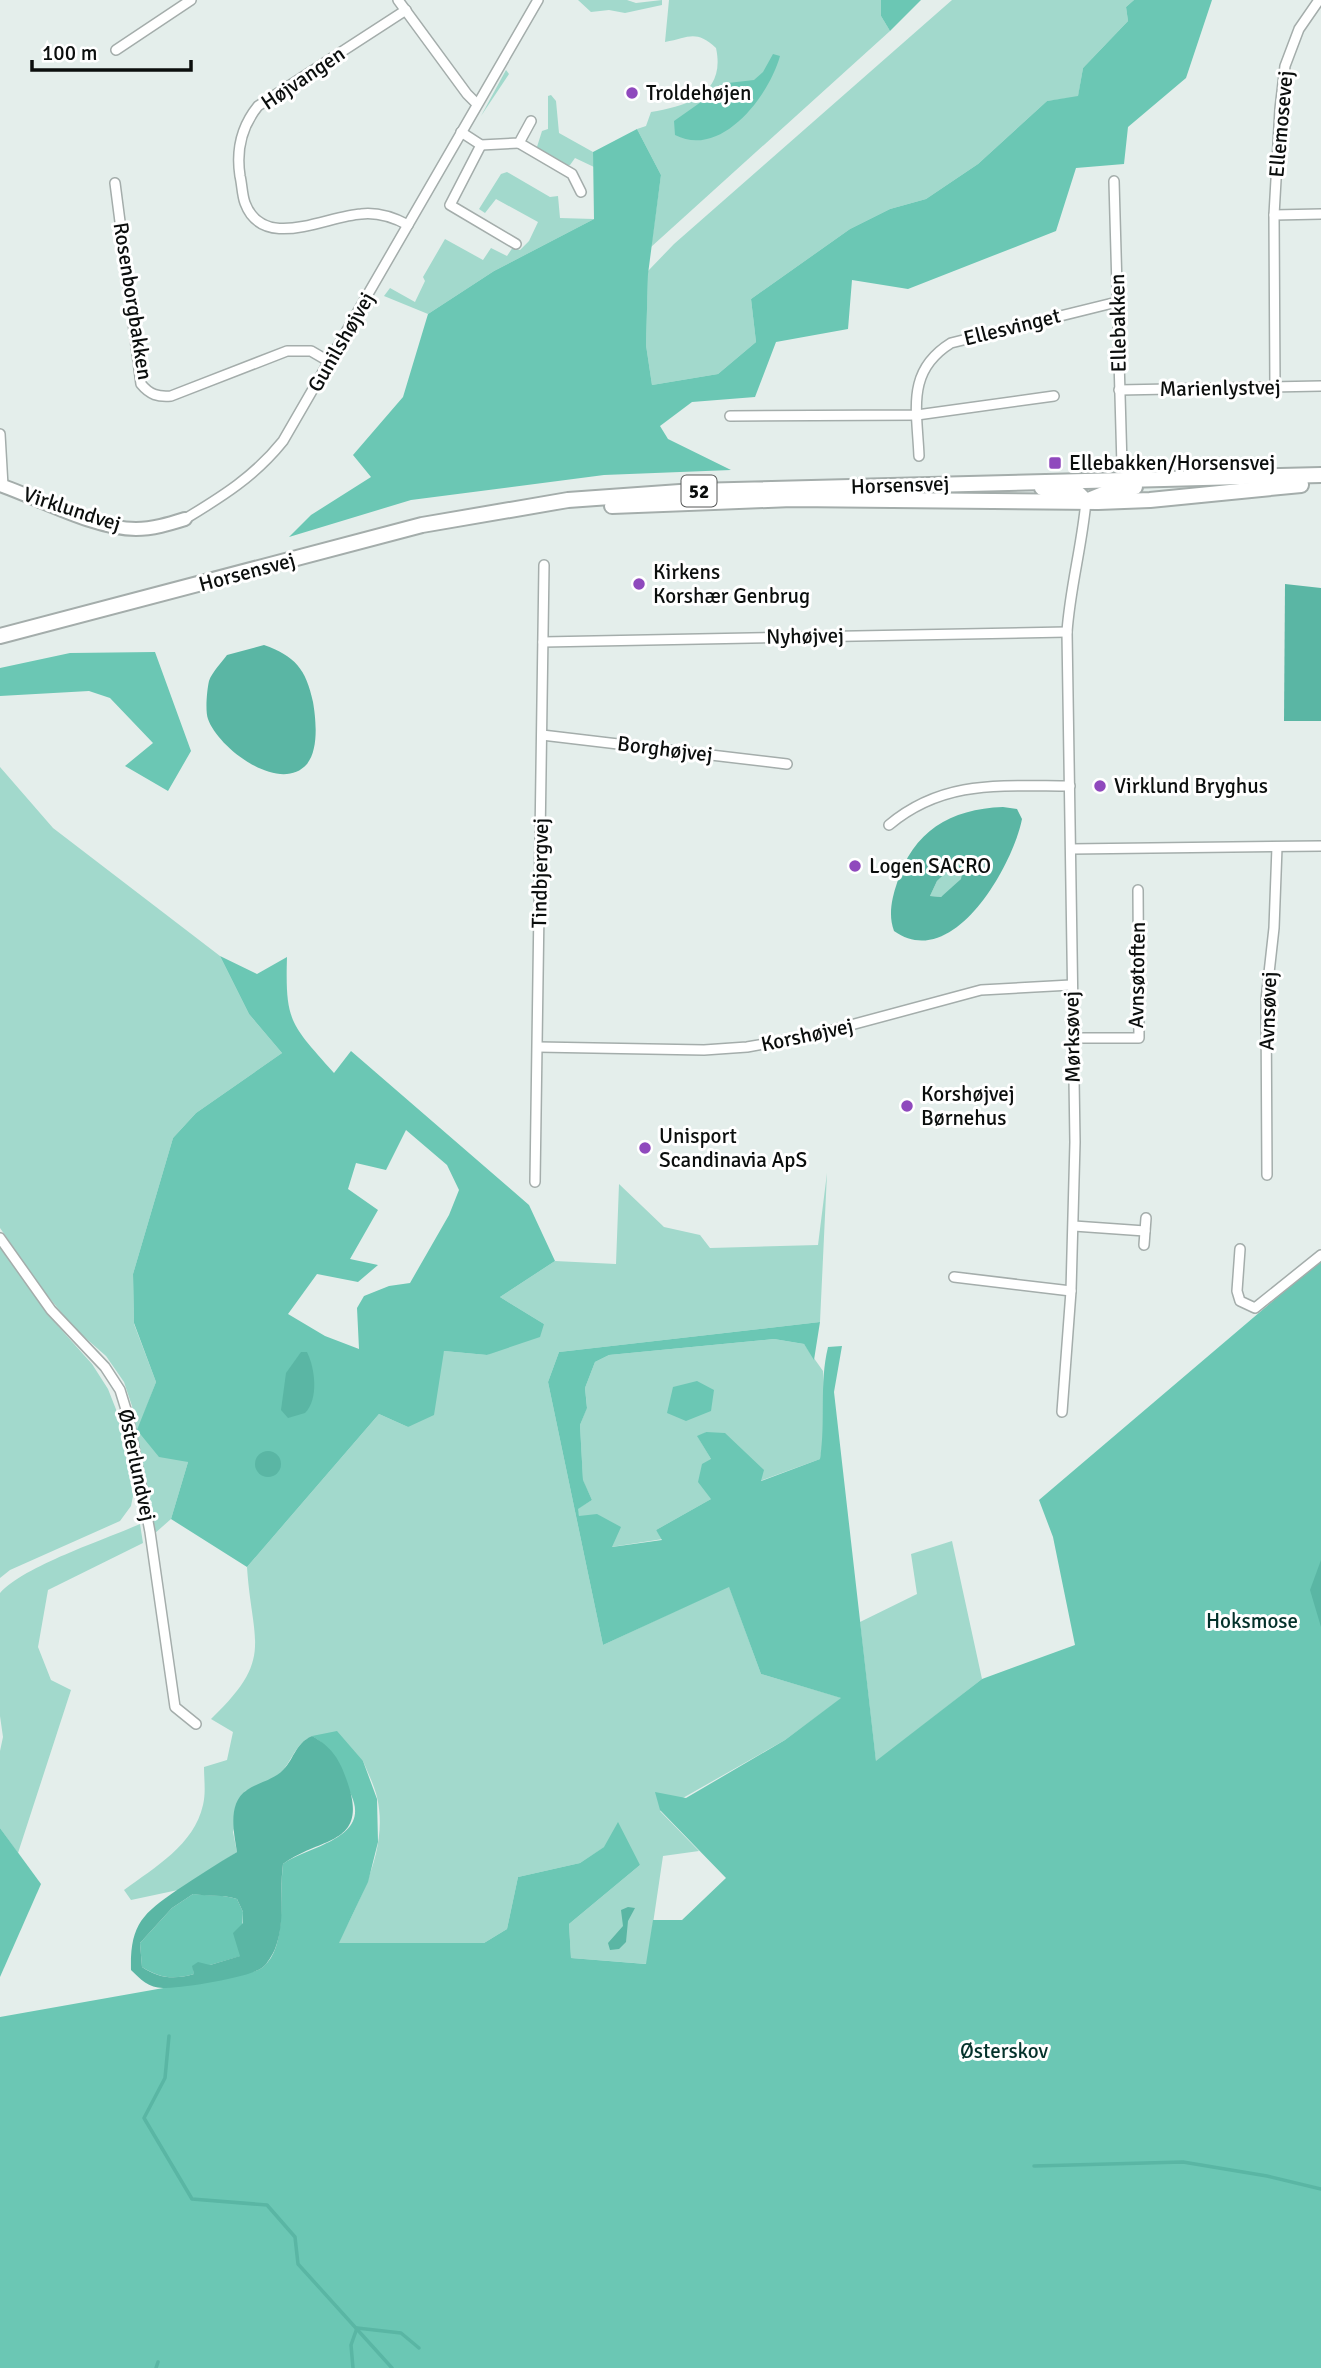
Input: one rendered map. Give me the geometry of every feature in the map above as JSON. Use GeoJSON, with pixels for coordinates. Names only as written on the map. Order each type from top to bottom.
{"type":"FeatureCollection","features":[{"type":"Feature","properties":{"kind":"main road","name":"52"},"geometry":{"type":"LineString","coordinates":[[1122,466],[1135,472],[1184,478]]}},
{"type":"Feature","properties":{"kind":"main road","name":"Horsensvej"},"geometry":{"type":"LineString","coordinates":[[4,635],[422,525],[568,500],[694,491],[1321,475]]}},
{"type":"Feature","properties":{"kind":"main road","name":"52"},"geometry":{"type":"LineString","coordinates":[[1003,482],[1063,490],[1079,495],[1086,501],[1116,489],[1184,478]]}},
{"type":"Feature","properties":{"kind":"main road","name":"Horsensvej"},"geometry":{"type":"LineString","coordinates":[[481,516],[693,502],[792,499],[1150,500],[1261,487],[1321,484]]}},
{"type":"Feature","properties":{"kind":"street"},"geometry":{"type":"LineString","coordinates":[[116,50],[191,0]]}},
{"type":"Feature","properties":{"kind":"street"},"geometry":{"type":"LineString","coordinates":[[398,0],[477,104]]}},
{"type":"Feature","properties":{"kind":"street","name":"Gunilshøjvej"},"geometry":{"type":"LineString","coordinates":[[185,519],[234,490],[262,467],[283,441],[538,0]]}},
{"type":"Feature","properties":{"kind":"street","name":"Ellemosevej"},"geometry":{"type":"LineString","coordinates":[[1275,387],[1274,215],[1286,66],[1299,29],[1319,0]]}},
{"type":"Feature","properties":{"kind":"street","name":"Højvangen"},"geometry":{"type":"LineString","coordinates":[[406,10],[258,106],[248,119],[241,136],[238,160],[245,204],[259,222],[273,228],[290,229],[360,214],[394,218],[408,225]]}},
{"type":"Feature","properties":{"kind":"street"},"geometry":{"type":"LineString","coordinates":[[519,143],[531,121]]}},
{"type":"Feature","properties":{"kind":"street"},"geometry":{"type":"LineString","coordinates":[[461,132],[481,145],[519,143],[572,174],[581,192]]}},
{"type":"Feature","properties":{"kind":"street"},"geometry":{"type":"LineString","coordinates":[[481,145],[450,205],[516,244]]}},
{"type":"Feature","properties":{"kind":"street","name":"Ellebakken"},"geometry":{"type":"LineString","coordinates":[[1114,181],[1122,466]]}},
{"type":"Feature","properties":{"kind":"street","name":"Rosenborgbakken"},"geometry":{"type":"LineString","coordinates":[[116,183],[141,384],[149,393],[160,397],[172,396],[287,351],[311,351],[330,362]]}},
{"type":"Feature","properties":{"kind":"street"},"geometry":{"type":"LineString","coordinates":[[1274,215],[1321,214]]}},
{"type":"Feature","properties":{"kind":"street","name":"Ellesvinget"},"geometry":{"type":"LineString","coordinates":[[919,456],[917,386],[922,369],[934,354],[951,343],[1117,302]]}},
{"type":"Feature","properties":{"kind":"street","name":"Marienlystvej"},"geometry":{"type":"LineString","coordinates":[[1119,390],[1321,386]]}},
{"type":"Feature","properties":{"kind":"street"},"geometry":{"type":"LineString","coordinates":[[730,416],[917,415],[1054,396]]}},
{"type":"Feature","properties":{"kind":"street"},"geometry":{"type":"LineString","coordinates":[[0,434],[1,485]]}},
{"type":"Feature","properties":{"kind":"street","name":"Virklundvej"},"geometry":{"type":"LineString","coordinates":[[1,485],[95,520],[135,530],[160,527],[185,519]]}},
{"type":"Feature","properties":{"kind":"street","name":"Mørksøvej"},"geometry":{"type":"LineString","coordinates":[[1062,1412],[1074,1226],[1067,632],[1069,598],[1082,544],[1086,501]]}},
{"type":"Feature","properties":{"kind":"street","name":"Tindbjergvej"},"geometry":{"type":"LineString","coordinates":[[535,1182],[544,565]]}},
{"type":"Feature","properties":{"kind":"street","name":"Nyhøjvej"},"geometry":{"type":"LineString","coordinates":[[543,642],[1067,632]]}},
{"type":"Feature","properties":{"kind":"street","name":"Borghøjvej"},"geometry":{"type":"LineString","coordinates":[[542,734],[788,764]]}},
{"type":"Feature","properties":{"kind":"street"},"geometry":{"type":"LineString","coordinates":[[889,825],[927,799],[966,789],[1070,786]]}},
{"type":"Feature","properties":{"kind":"street"},"geometry":{"type":"LineString","coordinates":[[1071,849],[1321,846]]}},
{"type":"Feature","properties":{"kind":"street","name":"Avnsøvej"},"geometry":{"type":"LineString","coordinates":[[1267,1175],[1266,1000],[1273,939],[1277,847]]}},
{"type":"Feature","properties":{"kind":"street","name":"Avnsøtoften"},"geometry":{"type":"LineString","coordinates":[[1072,1038],[1139,1038],[1138,890]]}},
{"type":"Feature","properties":{"kind":"street","name":"Korshøjvej"},"geometry":{"type":"LineString","coordinates":[[538,1047],[704,1051],[747,1048],[810,1036],[981,990],[1071,985]]}},
{"type":"Feature","properties":{"kind":"street"},"geometry":{"type":"LineString","coordinates":[[1144,1245],[1146,1218]]}},
{"type":"Feature","properties":{"kind":"street"},"geometry":{"type":"LineString","coordinates":[[1074,1226],[1145,1231]]}},
{"type":"Feature","properties":{"kind":"street","name":"Østerlundvej"},"geometry":{"type":"LineString","coordinates":[[0,1238],[51,1310],[105,1367],[120,1390],[128,1416],[150,1532],[175,1707],[196,1724]]}},
{"type":"Feature","properties":{"kind":"street"},"geometry":{"type":"LineString","coordinates":[[1240,1249],[1237,1291],[1240,1301],[1255,1308],[1321,1255]]}},
{"type":"Feature","properties":{"kind":"street"},"geometry":{"type":"LineString","coordinates":[[954,1278],[1071,1291]]}},
{"type":"Feature","properties":{"kind":"shaded area"},"geometry":{"type":"Polygon","coordinates":[[[578,0],[627,0],[636,3],[662,0],[662,5],[625,13],[609,10],[591,12],[578,0]]]}},
{"type":"Feature","properties":{"kind":"shaded area"},"geometry":{"type":"Polygon","coordinates":[[[669,0],[881,0],[881,16],[890,31],[651,247],[661,175],[637,129],[646,126],[651,112],[678,106],[701,95],[710,87],[718,64],[716,48],[703,38],[692,36],[665,42],[669,0]]]}},
{"type":"Feature","properties":{"kind":"shaded area"},"geometry":{"type":"Polygon","coordinates":[[[952,0],[1134,0],[1126,7],[1128,21],[1083,68],[1078,97],[1047,101],[978,164],[926,199],[890,209],[850,229],[751,299],[756,342],[718,374],[652,385],[646,345],[648,271],[674,244],[952,0]]]}},
{"type":"Feature","properties":{"kind":"shaded area"},"geometry":{"type":"Polygon","coordinates":[[[506,70],[509,74],[481,116],[506,70]]]}},
{"type":"Feature","properties":{"kind":"shaded area"},"geometry":{"type":"Polygon","coordinates":[[[551,95],[556,101],[559,133],[593,152],[594,167],[575,158],[570,165],[563,165],[536,150],[542,131],[548,129],[548,96],[551,95]]]}},
{"type":"Feature","properties":{"kind":"shaded area"},"geometry":{"type":"Polygon","coordinates":[[[507,172],[550,197],[558,196],[560,218],[594,219],[494,271],[428,314],[384,296],[390,288],[415,302],[425,281],[423,277],[445,239],[483,260],[491,248],[507,256],[513,247],[520,250],[529,241],[538,222],[496,199],[485,213],[479,209],[501,174],[507,172]]]}},
{"type":"Feature","properties":{"kind":"shaded area"},"geometry":{"type":"Polygon","coordinates":[[[1285,584],[1321,588],[1321,721],[1284,721],[1285,584]]]}},
{"type":"Feature","properties":{"kind":"shaded area"},"geometry":{"type":"Polygon","coordinates":[[[264,645],[284,654],[298,665],[307,681],[313,702],[316,725],[311,758],[295,772],[282,774],[251,764],[224,743],[214,731],[207,715],[209,681],[227,655],[264,645]]]}},
{"type":"Feature","properties":{"kind":"shaded area"},"geometry":{"type":"Polygon","coordinates":[[[0,767],[53,828],[220,956],[249,1014],[282,1053],[196,1113],[173,1138],[133,1274],[134,1324],[156,1382],[138,1430],[188,1462],[171,1519],[154,1534],[132,1406],[124,1382],[106,1356],[73,1327],[43,1290],[0,1228],[0,767]]]}},
{"type":"Feature","properties":{"kind":"shaded area"},"geometry":{"type":"Polygon","coordinates":[[[984,809],[1017,809],[1022,819],[1007,862],[977,908],[958,926],[938,938],[916,940],[894,931],[891,913],[894,895],[904,865],[913,849],[936,826],[950,818],[984,809]],[[953,866],[937,881],[930,896],[941,897],[961,879],[962,872],[958,866],[953,866]]]}},
{"type":"Feature","properties":{"kind":"shaded area"},"geometry":{"type":"Polygon","coordinates":[[[953,866],[958,866],[962,872],[961,879],[952,890],[941,897],[930,896],[937,881],[953,866]]]}},
{"type":"Feature","properties":{"kind":"shaded area"},"geometry":{"type":"Polygon","coordinates":[[[827,1173],[820,1322],[559,1352],[548,1382],[603,1645],[729,1586],[761,1674],[842,1698],[785,1740],[660,1811],[699,1851],[663,1856],[647,1964],[571,1958],[569,1924],[640,1865],[606,1846],[580,1863],[518,1877],[507,1929],[484,1943],[338,1944],[370,1873],[376,1854],[380,1816],[376,1792],[363,1761],[312,1736],[299,1747],[280,1773],[245,1791],[233,1832],[237,1852],[178,1890],[131,1900],[124,1890],[172,1854],[191,1832],[203,1805],[204,1767],[227,1760],[233,1732],[211,1719],[231,1698],[252,1664],[255,1633],[247,1567],[379,1414],[408,1427],[444,1351],[487,1355],[544,1324],[500,1297],[555,1261],[616,1264],[619,1184],[664,1227],[700,1235],[710,1248],[818,1245],[827,1173]]]}},
{"type":"Feature","properties":{"kind":"shaded area"},"geometry":{"type":"Polygon","coordinates":[[[0,1247],[50,1317],[92,1364],[108,1389],[119,1417],[133,1496],[131,1506],[120,1521],[10,1570],[0,1578],[0,1247]]]}},
{"type":"Feature","properties":{"kind":"shaded area"},"geometry":{"type":"Polygon","coordinates":[[[774,1339],[804,1344],[823,1371],[825,1430],[820,1459],[760,1481],[706,1432],[698,1437],[711,1459],[711,1499],[656,1530],[663,1539],[611,1547],[579,1516],[577,1509],[592,1500],[583,1481],[580,1425],[587,1407],[585,1388],[595,1362],[609,1355],[774,1339]]]}},
{"type":"Feature","properties":{"kind":"shaded area"},"geometry":{"type":"Polygon","coordinates":[[[301,1352],[307,1352],[312,1366],[314,1392],[305,1413],[288,1418],[281,1410],[286,1373],[301,1352]]]}},
{"type":"Feature","properties":{"kind":"shaded area"},"geometry":{"type":"Polygon","coordinates":[[[268,1451],[277,1455],[281,1464],[277,1473],[268,1477],[259,1473],[255,1464],[259,1455],[268,1451]]]}},
{"type":"Feature","properties":{"kind":"shaded area"},"geometry":{"type":"Polygon","coordinates":[[[140,1524],[143,1543],[48,1590],[38,1647],[51,1680],[71,1690],[18,1853],[0,1828],[0,1751],[3,1737],[0,1716],[0,1593],[11,1583],[45,1564],[140,1524]]]}},
{"type":"Feature","properties":{"kind":"shaded area"},"geometry":{"type":"Polygon","coordinates":[[[952,1541],[982,1679],[876,1762],[860,1622],[917,1594],[911,1554],[952,1541]]]}},
{"type":"Feature","properties":{"kind":"shaded area"},"geometry":{"type":"Polygon","coordinates":[[[1321,1560],[1321,1627],[1310,1590],[1321,1560]]]}},
{"type":"Feature","properties":{"kind":"shaded area"},"geometry":{"type":"Polygon","coordinates":[[[312,1736],[319,1740],[338,1760],[347,1781],[352,1817],[347,1828],[338,1836],[283,1864],[280,1928],[270,1959],[256,1971],[215,1982],[163,1988],[145,1982],[131,1970],[133,1942],[140,1922],[165,1898],[237,1852],[233,1819],[237,1802],[251,1788],[281,1772],[306,1739],[312,1736]],[[193,1894],[172,1908],[140,1943],[142,1967],[160,1976],[180,1977],[194,1974],[192,1966],[198,1962],[210,1965],[240,1956],[233,1933],[243,1923],[243,1912],[237,1899],[193,1894]]]}},
{"type":"Feature","properties":{"kind":"shaded area"},"geometry":{"type":"Polygon","coordinates":[[[635,1908],[628,1921],[626,1942],[619,1949],[610,1950],[608,1943],[623,1926],[621,1910],[635,1908]]]}},
{"type":"Feature","properties":{"kind":"green space"},"geometry":{"type":"Polygon","coordinates":[[[881,0],[921,0],[890,31],[881,16],[881,0]]]}},
{"type":"Feature","properties":{"kind":"green space"},"geometry":{"type":"Polygon","coordinates":[[[1134,0],[1212,0],[1186,78],[1128,127],[1124,164],[1076,168],[1056,231],[908,289],[852,280],[848,329],[776,342],[755,397],[692,402],[660,426],[668,439],[731,470],[604,475],[411,500],[289,537],[311,515],[371,477],[353,455],[403,397],[428,314],[494,271],[594,219],[593,152],[637,129],[661,175],[648,274],[646,345],[652,385],[718,374],[756,342],[751,299],[850,229],[890,209],[926,199],[978,164],[1047,101],[1078,96],[1083,68],[1128,21],[1126,7],[1134,0]]]}},
{"type":"Feature","properties":{"kind":"green space"},"geometry":{"type":"Polygon","coordinates":[[[773,54],[780,56],[774,72],[754,105],[741,119],[726,131],[709,138],[692,140],[675,135],[674,121],[728,83],[754,80],[763,72],[773,54]]]}},
{"type":"Feature","properties":{"kind":"green space"},"geometry":{"type":"Polygon","coordinates":[[[155,652],[191,751],[168,791],[125,766],[153,743],[110,698],[89,691],[0,696],[0,668],[70,653],[155,652]]]}},
{"type":"Feature","properties":{"kind":"green space"},"geometry":{"type":"Polygon","coordinates":[[[220,956],[257,974],[287,957],[287,996],[294,1021],[334,1073],[351,1051],[529,1205],[555,1261],[500,1297],[544,1324],[540,1337],[487,1355],[444,1351],[434,1415],[408,1427],[379,1414],[247,1567],[171,1519],[188,1462],[159,1457],[137,1430],[156,1382],[134,1323],[133,1274],[173,1138],[196,1113],[282,1053],[249,1014],[220,956]],[[406,1130],[386,1170],[356,1163],[348,1189],[378,1210],[350,1259],[378,1265],[358,1282],[317,1274],[288,1314],[325,1336],[359,1349],[357,1308],[364,1296],[389,1286],[410,1283],[449,1215],[459,1190],[447,1165],[406,1130]]]}},
{"type":"Feature","properties":{"kind":"green space","name":"Østerskov"},"geometry":{"type":"Polygon","coordinates":[[[1321,1260],[1321,2368],[0,2368],[0,2017],[248,1973],[263,1967],[271,1958],[279,1933],[283,1864],[341,1834],[350,1826],[355,1816],[353,1800],[334,1759],[323,1744],[312,1736],[337,1731],[363,1761],[377,1799],[378,1842],[368,1882],[339,1943],[484,1943],[507,1929],[518,1877],[580,1863],[604,1847],[618,1822],[640,1865],[569,1924],[571,1958],[646,1964],[653,1920],[682,1920],[726,1878],[660,1810],[655,1792],[686,1798],[785,1740],[841,1698],[761,1674],[729,1587],[603,1645],[548,1382],[559,1352],[820,1322],[814,1360],[804,1344],[774,1339],[609,1355],[595,1362],[585,1388],[587,1408],[580,1425],[583,1480],[592,1500],[578,1509],[579,1516],[597,1514],[621,1527],[612,1547],[662,1540],[656,1530],[711,1499],[698,1482],[702,1464],[711,1459],[697,1436],[706,1432],[725,1433],[764,1470],[761,1481],[820,1459],[825,1361],[828,1347],[842,1346],[834,1392],[876,1761],[982,1679],[1075,1645],[1053,1537],[1039,1500],[1321,1260]]]}},
{"type":"Feature","properties":{"kind":"green space"},"geometry":{"type":"Polygon","coordinates":[[[697,1381],[714,1390],[711,1411],[686,1421],[667,1413],[673,1387],[697,1381]]]}},
{"type":"Feature","properties":{"kind":"green space"},"geometry":{"type":"Polygon","coordinates":[[[0,1828],[41,1884],[0,1977],[0,1828]]]}},
{"type":"Feature","properties":{"kind":"green space"},"geometry":{"type":"Polygon","coordinates":[[[193,1894],[237,1899],[243,1912],[241,1956],[210,1965],[193,1966],[194,1974],[180,1977],[161,1976],[142,1967],[140,1943],[172,1908],[193,1894]]]}},
{"type":"Feature","properties":{"kind":"waterway"},"geometry":{"type":"LineString","coordinates":[[169,2036],[165,2078],[144,2118],[192,2199],[267,2205],[295,2237],[298,2264],[392,2368]]}},
{"type":"Feature","properties":{"kind":"waterway"},"geometry":{"type":"LineString","coordinates":[[1034,2166],[1183,2162],[1267,2176],[1321,2189]]}},
{"type":"Feature","properties":{"kind":"waterway"},"geometry":{"type":"LineString","coordinates":[[353,2368],[351,2345],[357,2328],[401,2333],[419,2348]]}},
{"type":"Feature","properties":{"kind":"waterway"},"geometry":{"type":"LineString","coordinates":[[156,2368],[158,2362]]}},
{"type":"Feature","properties":{"kind":"place","name":"Troldehøjen"},"geometry":{"type":"Point","coordinates":[632,93]}},
{"type":"Feature","properties":{"kind":"place","name":"Ellebakken/Horsensvej"},"geometry":{"type":"Point","coordinates":[1055,463]}},
{"type":"Feature","properties":{"kind":"place","name":"Kirkens Korshær Genbrug"},"geometry":{"type":"Point","coordinates":[639,584]}},
{"type":"Feature","properties":{"kind":"place","name":"Virklund Bryghus"},"geometry":{"type":"Point","coordinates":[1100,786]}},
{"type":"Feature","properties":{"kind":"place","name":"Logen SACRO"},"geometry":{"type":"Point","coordinates":[855,866]}},
{"type":"Feature","properties":{"kind":"place","name":"Korshøjvej Børnehus"},"geometry":{"type":"Point","coordinates":[907,1106]}},
{"type":"Feature","properties":{"kind":"place","name":"Unisport Scandinavia ApS"},"geometry":{"type":"Point","coordinates":[645,1148]}},
{"type":"Feature","properties":{"kind":"park label","name":"Hoksmose"},"geometry":{"type":"Point","coordinates":[1252,1621]}}]}
